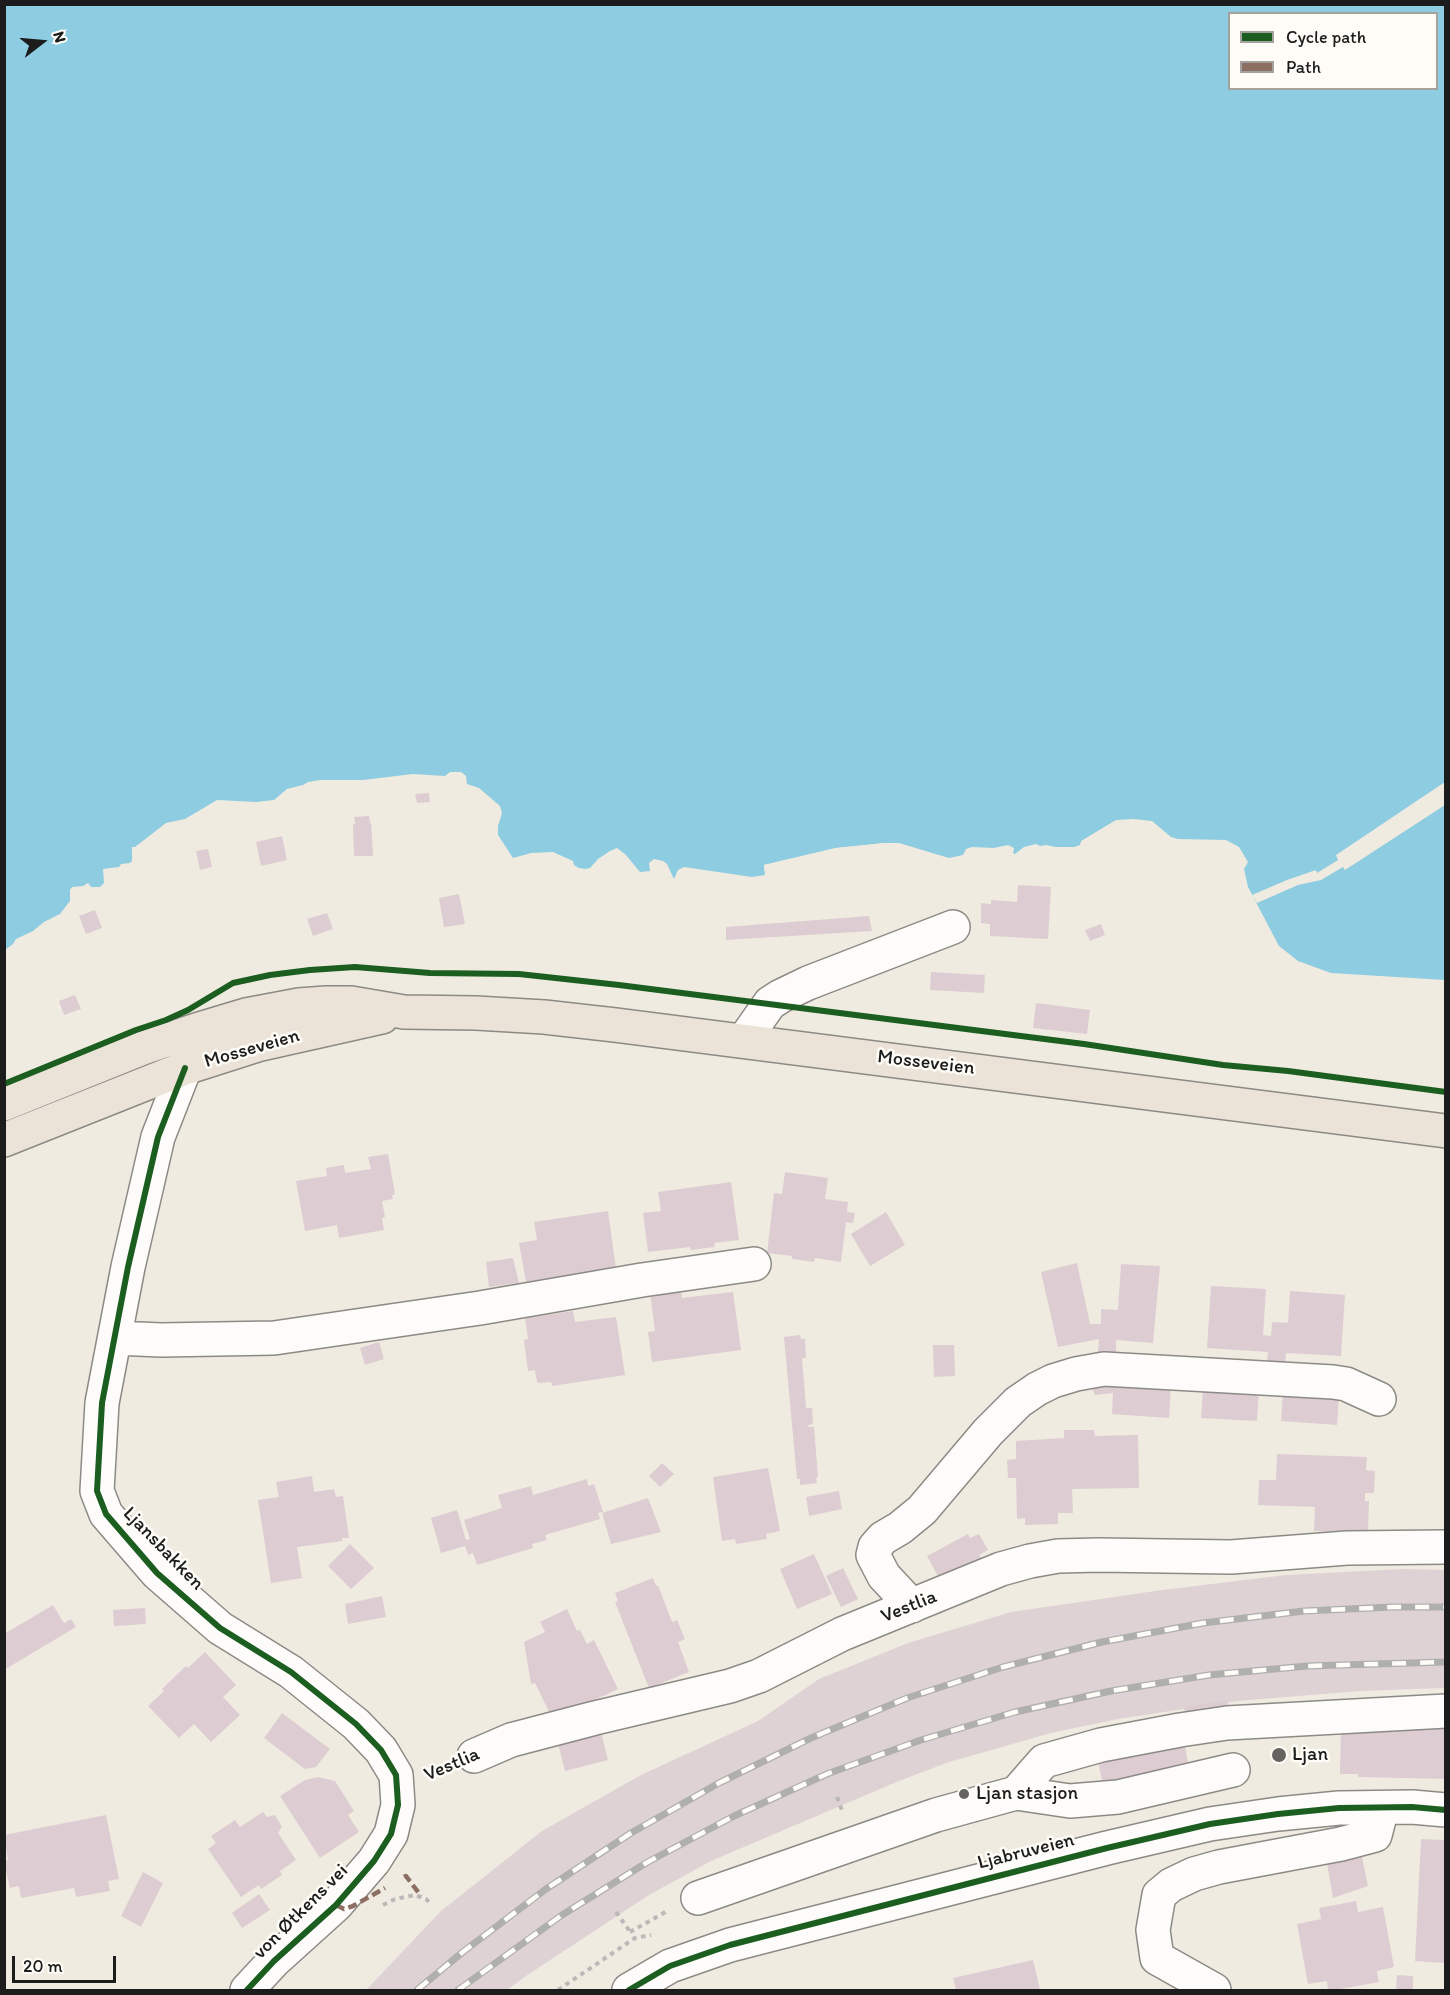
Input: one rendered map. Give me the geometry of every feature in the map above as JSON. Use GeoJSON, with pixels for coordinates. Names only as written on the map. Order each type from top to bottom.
{"type":"FeatureCollection","features":[{"type":"Feature","properties":{"kind":"highway","name":"Mosseveien"},"geometry":{"type":"LineString","coordinates":[[4,1104],[143,1048],[246,1015],[299,1005],[327,1003],[404,1012],[544,1017],[744,1040],[1446,1131]]}},
{"type":"Feature","properties":{"kind":"highway","name":"Mosseveien"},"geometry":{"type":"LineString","coordinates":[[4,1140],[184,1068],[257,1045],[404,1012]]}},
{"type":"Feature","properties":{"kind":"street"},"geometry":{"type":"LineString","coordinates":[[744,1040],[770,1003],[781,996],[808,983],[953,927]]}},
{"type":"Feature","properties":{"kind":"street","name":"Ljansbakken"},"geometry":{"type":"LineString","coordinates":[[184,1068],[158,1137],[128,1267],[101,1414],[98,1491],[106,1514],[158,1573],[220,1629],[291,1672],[356,1724],[381,1750],[396,1775],[397,1789]]}},
{"type":"Feature","properties":{"kind":"street"},"geometry":{"type":"LineString","coordinates":[[115,1338],[160,1340],[274,1338],[754,1264]]}},
{"type":"Feature","properties":{"kind":"street"},"geometry":{"type":"LineString","coordinates":[[912,1606],[884,1576],[873,1555],[875,1547],[883,1538],[922,1510],[988,1432],[1018,1402],[1053,1381],[1076,1374],[1104,1370],[1332,1382],[1346,1384],[1380,1399]]}},
{"type":"Feature","properties":{"kind":"street","name":"Vestlia"},"geometry":{"type":"LineString","coordinates":[[474,1756],[512,1740],[730,1686],[759,1676],[842,1634],[1001,1569],[1030,1561],[1058,1556],[1231,1557],[1319,1550],[1446,1546]]}},
{"type":"Feature","properties":{"kind":"street"},"geometry":{"type":"LineString","coordinates":[[1016,1793],[1044,1761],[1101,1745],[1227,1723],[1446,1711]]}},
{"type":"Feature","properties":{"kind":"street"},"geometry":{"type":"LineString","coordinates":[[1227,1723],[1240,1819]]}},
{"type":"Feature","properties":{"kind":"street"},"geometry":{"type":"LineString","coordinates":[[698,1898],[936,1815],[1016,1793],[1070,1801],[1118,1797],[1233,1770]]}},
{"type":"Feature","properties":{"kind":"street","name":"von Øtkens vei"},"geometry":{"type":"LineString","coordinates":[[247,1990],[274,1960],[336,1905],[374,1861],[391,1834],[398,1805],[397,1789]]}},
{"type":"Feature","properties":{"kind":"street"},"geometry":{"type":"LineString","coordinates":[[1214,1990],[1157,1958],[1153,1930],[1159,1895],[1171,1885],[1194,1874],[1219,1867],[1341,1844],[1375,1835],[1382,1808]]}},
{"type":"Feature","properties":{"kind":"street","name":"Ljabruveien"},"geometry":{"type":"LineString","coordinates":[[629,1990],[670,1966],[738,1943],[1107,1848],[1210,1824],[1312,1810],[1382,1808],[1446,1810]]}},
{"type":"Feature","properties":{"kind":"path"},"geometry":{"type":"LineString","coordinates":[[837,1797],[840,1806]]}},
{"type":"Feature","properties":{"kind":"path"},"geometry":{"type":"LineString","coordinates":[[630,1932],[658,1915],[698,1898]]}},
{"type":"Feature","properties":{"kind":"path"},"geometry":{"type":"LineString","coordinates":[[558,1990],[635,1938],[616,1912]]}},
{"type":"Feature","properties":{"kind":"shaded area"},"geometry":{"type":"Polygon","coordinates":[[[1402,1569],[1445,1570],[1445,1688],[1360,1691],[1237,1701],[1118,1719],[1051,1733],[949,1762],[711,1861],[649,1895],[507,1990],[366,1990],[441,1911],[542,1831],[641,1775],[758,1721],[819,1679],[908,1643],[1011,1612],[1286,1575],[1402,1569]]]}},
{"type":"Feature","properties":{"kind":"water"},"geometry":{"type":"Polygon","coordinates":[[[4,5],[1445,5],[1445,980],[1331,973],[1298,961],[1279,946],[1248,887],[1244,869],[1248,862],[1239,847],[1226,840],[1171,837],[1152,821],[1116,820],[1074,847],[1036,844],[1024,847],[1015,854],[1013,853],[1014,848],[1008,845],[994,848],[972,847],[966,849],[963,855],[949,858],[899,843],[885,843],[836,848],[764,865],[765,875],[752,877],[684,867],[678,870],[674,879],[667,864],[663,861],[654,859],[649,863],[650,871],[640,872],[617,848],[586,869],[579,868],[574,865],[573,861],[553,852],[531,853],[513,858],[498,835],[502,813],[500,806],[479,788],[467,784],[466,776],[461,772],[450,772],[445,776],[413,774],[363,780],[320,780],[287,789],[274,800],[256,802],[217,800],[185,819],[166,823],[132,847],[130,863],[103,869],[104,883],[100,887],[91,887],[88,883],[72,887],[70,901],[60,914],[16,939],[5,950],[4,5]]]}},
{"type":"Feature","properties":{"kind":"pier"},"geometry":{"type":"Polygon","coordinates":[[[1445,782],[1445,805],[1345,870],[1343,867],[1321,880],[1298,885],[1257,903],[1252,895],[1316,870],[1317,873],[1338,860],[1336,855],[1445,782]]]}},
{"type":"Feature","properties":{"kind":"pier"},"geometry":{"type":"Polygon","coordinates":[[[899,843],[899,846],[836,851],[809,856],[767,867],[768,875],[767,877],[765,875],[764,865],[836,848],[899,843]]]}},
{"type":"Feature","properties":{"kind":"building"},"geometry":{"type":"Polygon","coordinates":[[[429,793],[430,802],[417,803],[415,794],[429,793]]]}},
{"type":"Feature","properties":{"kind":"building"},"geometry":{"type":"Polygon","coordinates":[[[369,816],[373,856],[354,856],[354,817],[369,816]]]}},
{"type":"Feature","properties":{"kind":"building"},"geometry":{"type":"Polygon","coordinates":[[[282,836],[287,860],[261,866],[256,842],[282,836]]]}},
{"type":"Feature","properties":{"kind":"building"},"geometry":{"type":"Polygon","coordinates":[[[208,849],[212,867],[200,870],[196,851],[208,849]]]}},
{"type":"Feature","properties":{"kind":"building"},"geometry":{"type":"Polygon","coordinates":[[[1018,885],[1051,887],[1048,939],[990,936],[990,924],[981,923],[981,903],[991,904],[991,900],[1017,902],[1018,885]]]}},
{"type":"Feature","properties":{"kind":"building"},"geometry":{"type":"Polygon","coordinates":[[[459,894],[465,924],[444,927],[439,898],[459,894]]]}},
{"type":"Feature","properties":{"kind":"building"},"geometry":{"type":"Polygon","coordinates":[[[95,910],[102,928],[86,934],[79,916],[95,910]]]}},
{"type":"Feature","properties":{"kind":"building"},"geometry":{"type":"Polygon","coordinates":[[[327,913],[333,929],[313,936],[307,919],[327,913]]]}},
{"type":"Feature","properties":{"kind":"building"},"geometry":{"type":"Polygon","coordinates":[[[869,916],[872,931],[726,940],[726,927],[869,916]]]}},
{"type":"Feature","properties":{"kind":"building"},"geometry":{"type":"Polygon","coordinates":[[[1101,924],[1105,935],[1090,941],[1085,930],[1101,924]]]}},
{"type":"Feature","properties":{"kind":"building"},"geometry":{"type":"Polygon","coordinates":[[[931,972],[985,975],[984,993],[930,990],[931,972]]]}},
{"type":"Feature","properties":{"kind":"building"},"geometry":{"type":"Polygon","coordinates":[[[75,995],[81,1009],[64,1015],[59,1001],[75,995]]]}},
{"type":"Feature","properties":{"kind":"building"},"geometry":{"type":"Polygon","coordinates":[[[1036,1003],[1090,1010],[1087,1034],[1033,1028],[1036,1003]]]}},
{"type":"Feature","properties":{"kind":"building"},"geometry":{"type":"Polygon","coordinates":[[[388,1154],[395,1194],[392,1195],[393,1199],[382,1201],[385,1217],[382,1218],[384,1230],[339,1238],[337,1225],[305,1231],[296,1181],[327,1176],[326,1168],[344,1165],[345,1173],[371,1169],[368,1157],[388,1154]]]}},
{"type":"Feature","properties":{"kind":"building"},"geometry":{"type":"Polygon","coordinates":[[[785,1172],[828,1178],[825,1199],[848,1202],[847,1212],[855,1213],[853,1223],[846,1222],[841,1262],[815,1258],[814,1262],[767,1253],[774,1193],[782,1194],[785,1172]]]}},
{"type":"Feature","properties":{"kind":"building"},"geometry":{"type":"Polygon","coordinates":[[[731,1182],[739,1240],[714,1243],[715,1247],[691,1250],[690,1247],[648,1252],[643,1213],[661,1211],[658,1192],[731,1182]]]}},
{"type":"Feature","properties":{"kind":"building"},"geometry":{"type":"Polygon","coordinates":[[[608,1211],[616,1269],[526,1282],[519,1243],[537,1240],[534,1222],[608,1211]]]}},
{"type":"Feature","properties":{"kind":"building"},"geometry":{"type":"Polygon","coordinates":[[[886,1212],[905,1245],[870,1266],[851,1234],[886,1212]]]}},
{"type":"Feature","properties":{"kind":"building"},"geometry":{"type":"Polygon","coordinates":[[[513,1258],[519,1283],[489,1287],[486,1262],[513,1258]]]}},
{"type":"Feature","properties":{"kind":"building"},"geometry":{"type":"Polygon","coordinates":[[[1077,1263],[1090,1324],[1101,1324],[1101,1309],[1118,1310],[1121,1264],[1160,1266],[1153,1343],[1116,1340],[1116,1352],[1098,1352],[1099,1339],[1058,1347],[1041,1272],[1077,1263]]]}},
{"type":"Feature","properties":{"kind":"building"},"geometry":{"type":"Polygon","coordinates":[[[1211,1286],[1266,1289],[1263,1335],[1271,1336],[1272,1322],[1288,1323],[1290,1291],[1345,1295],[1341,1356],[1286,1353],[1285,1365],[1267,1364],[1268,1352],[1207,1348],[1211,1286]]]}},
{"type":"Feature","properties":{"kind":"building"},"geometry":{"type":"Polygon","coordinates":[[[680,1287],[682,1298],[733,1292],[741,1350],[652,1362],[648,1332],[655,1331],[650,1292],[680,1287]]]}},
{"type":"Feature","properties":{"kind":"building"},"geometry":{"type":"Polygon","coordinates":[[[573,1311],[575,1322],[616,1317],[625,1375],[552,1386],[551,1382],[537,1382],[535,1370],[528,1371],[524,1340],[528,1339],[525,1318],[573,1311]]]}},
{"type":"Feature","properties":{"kind":"building"},"geometry":{"type":"Polygon","coordinates":[[[800,1335],[801,1339],[805,1339],[806,1358],[802,1358],[806,1408],[812,1408],[813,1424],[808,1425],[814,1427],[818,1477],[816,1478],[817,1483],[800,1485],[800,1479],[797,1479],[784,1337],[800,1335]]]}},
{"type":"Feature","properties":{"kind":"building"},"geometry":{"type":"Polygon","coordinates":[[[379,1342],[384,1359],[365,1365],[360,1348],[379,1342]]]}},
{"type":"Feature","properties":{"kind":"building"},"geometry":{"type":"Polygon","coordinates":[[[933,1345],[954,1345],[955,1376],[934,1377],[933,1345]]]}},
{"type":"Feature","properties":{"kind":"building"},"geometry":{"type":"Polygon","coordinates":[[[1089,1382],[1171,1384],[1169,1418],[1112,1414],[1113,1393],[1095,1395],[1089,1382]]]}},
{"type":"Feature","properties":{"kind":"building"},"geometry":{"type":"Polygon","coordinates":[[[1203,1387],[1259,1390],[1257,1421],[1201,1418],[1203,1387]]]}},
{"type":"Feature","properties":{"kind":"building"},"geometry":{"type":"Polygon","coordinates":[[[1283,1392],[1339,1396],[1337,1425],[1281,1421],[1283,1392]]]}},
{"type":"Feature","properties":{"kind":"building"},"geometry":{"type":"Polygon","coordinates":[[[1064,1430],[1094,1430],[1095,1436],[1138,1435],[1139,1488],[1072,1489],[1073,1513],[1058,1513],[1058,1524],[1025,1525],[1025,1518],[1017,1519],[1016,1478],[1008,1478],[1007,1460],[1016,1459],[1016,1441],[1064,1438],[1064,1430]]]}},
{"type":"Feature","properties":{"kind":"building"},"geometry":{"type":"Polygon","coordinates":[[[1277,1454],[1367,1457],[1366,1470],[1375,1471],[1374,1493],[1365,1493],[1365,1501],[1369,1501],[1368,1533],[1314,1531],[1315,1507],[1258,1505],[1259,1480],[1276,1480],[1277,1454]]]}},
{"type":"Feature","properties":{"kind":"building"},"geometry":{"type":"Polygon","coordinates":[[[662,1463],[674,1474],[660,1487],[649,1476],[662,1463]]]}},
{"type":"Feature","properties":{"kind":"building"},"geometry":{"type":"Polygon","coordinates":[[[768,1468],[780,1531],[766,1534],[767,1539],[736,1544],[735,1539],[722,1541],[713,1477],[768,1468]]]}},
{"type":"Feature","properties":{"kind":"building"},"geometry":{"type":"Polygon","coordinates":[[[312,1476],[314,1492],[334,1489],[336,1497],[343,1496],[349,1538],[297,1547],[302,1578],[271,1583],[258,1500],[279,1497],[276,1482],[312,1476]]]}},
{"type":"Feature","properties":{"kind":"building"},"geometry":{"type":"Polygon","coordinates":[[[587,1479],[588,1486],[594,1484],[603,1512],[598,1513],[600,1519],[545,1535],[547,1540],[532,1544],[533,1548],[477,1565],[473,1553],[468,1555],[465,1546],[441,1553],[431,1518],[457,1510],[466,1540],[470,1539],[464,1520],[502,1508],[498,1495],[531,1486],[533,1495],[587,1479]]]}},
{"type":"Feature","properties":{"kind":"building"},"geometry":{"type":"Polygon","coordinates":[[[839,1491],[842,1509],[809,1516],[806,1497],[839,1491]]]}},
{"type":"Feature","properties":{"kind":"building"},"geometry":{"type":"Polygon","coordinates":[[[648,1498],[661,1532],[611,1544],[602,1513],[648,1498]]]}},
{"type":"Feature","properties":{"kind":"building"},"geometry":{"type":"Polygon","coordinates":[[[968,1534],[970,1538],[979,1534],[988,1550],[979,1555],[982,1560],[941,1582],[927,1556],[968,1534]]]}},
{"type":"Feature","properties":{"kind":"building"},"geometry":{"type":"Polygon","coordinates":[[[350,1544],[374,1568],[351,1589],[328,1566],[350,1544]]]}},
{"type":"Feature","properties":{"kind":"building"},"geometry":{"type":"Polygon","coordinates":[[[814,1554],[832,1594],[797,1609],[780,1569],[814,1554]]]}},
{"type":"Feature","properties":{"kind":"building"},"geometry":{"type":"Polygon","coordinates":[[[843,1568],[858,1599],[841,1607],[826,1576],[843,1568]]]}},
{"type":"Feature","properties":{"kind":"building"},"geometry":{"type":"Polygon","coordinates":[[[653,1578],[656,1586],[658,1585],[672,1622],[677,1620],[685,1639],[678,1642],[689,1672],[649,1688],[615,1602],[618,1601],[615,1593],[653,1578]]]}},
{"type":"Feature","properties":{"kind":"building"},"geometry":{"type":"Polygon","coordinates":[[[382,1596],[386,1617],[348,1624],[345,1604],[382,1596]]]}},
{"type":"Feature","properties":{"kind":"building"},"geometry":{"type":"Polygon","coordinates":[[[53,1605],[64,1623],[71,1619],[76,1627],[4,1670],[4,1634],[53,1605]]]}},
{"type":"Feature","properties":{"kind":"building"},"geometry":{"type":"Polygon","coordinates":[[[145,1608],[146,1624],[114,1626],[113,1610],[145,1608]]]}},
{"type":"Feature","properties":{"kind":"building"},"geometry":{"type":"Polygon","coordinates":[[[567,1609],[577,1631],[580,1630],[587,1644],[594,1640],[618,1689],[553,1720],[535,1683],[531,1684],[524,1642],[545,1632],[540,1622],[567,1609]]]}},
{"type":"Feature","properties":{"kind":"building"},"geometry":{"type":"Polygon","coordinates":[[[205,1652],[236,1685],[223,1697],[240,1715],[211,1742],[194,1724],[179,1738],[148,1706],[186,1666],[188,1668],[205,1652]]]}},
{"type":"Feature","properties":{"kind":"building"},"geometry":{"type":"Polygon","coordinates":[[[1227,1700],[1230,1714],[1186,1721],[1184,1707],[1227,1700]]]}},
{"type":"Feature","properties":{"kind":"building"},"geometry":{"type":"Polygon","coordinates":[[[282,1713],[330,1749],[316,1767],[305,1769],[264,1738],[282,1713]]]}},
{"type":"Feature","properties":{"kind":"building"},"geometry":{"type":"Polygon","coordinates":[[[599,1724],[608,1760],[565,1771],[556,1736],[599,1724]]]}},
{"type":"Feature","properties":{"kind":"building"},"geometry":{"type":"Polygon","coordinates":[[[1446,1726],[1446,1779],[1358,1777],[1358,1774],[1340,1774],[1341,1727],[1446,1726]]]}},
{"type":"Feature","properties":{"kind":"building"},"geometry":{"type":"Polygon","coordinates":[[[1184,1743],[1190,1772],[1104,1790],[1098,1761],[1184,1743]]]}},
{"type":"Feature","properties":{"kind":"building"},"geometry":{"type":"Polygon","coordinates":[[[318,1777],[335,1781],[354,1811],[348,1815],[359,1832],[320,1858],[280,1796],[305,1780],[318,1777]]]}},
{"type":"Feature","properties":{"kind":"building"},"geometry":{"type":"Polygon","coordinates":[[[263,1812],[267,1817],[275,1815],[282,1827],[278,1833],[296,1860],[280,1871],[282,1875],[261,1889],[259,1885],[241,1897],[208,1849],[216,1843],[211,1836],[235,1820],[240,1827],[263,1812]]]}},
{"type":"Feature","properties":{"kind":"building"},"geometry":{"type":"Polygon","coordinates":[[[106,1815],[119,1879],[108,1881],[110,1891],[76,1897],[74,1888],[21,1898],[19,1886],[10,1888],[4,1863],[8,1860],[4,1835],[106,1815]]]}},
{"type":"Feature","properties":{"kind":"building"},"geometry":{"type":"Polygon","coordinates":[[[1421,1839],[1446,1840],[1446,1963],[1415,1961],[1421,1839]]]}},
{"type":"Feature","properties":{"kind":"building"},"geometry":{"type":"Polygon","coordinates":[[[1362,1857],[1368,1886],[1333,1898],[1327,1863],[1362,1857]]]}},
{"type":"Feature","properties":{"kind":"building"},"geometry":{"type":"Polygon","coordinates":[[[143,1872],[163,1883],[141,1927],[121,1916],[143,1872]]]}},
{"type":"Feature","properties":{"kind":"building"},"geometry":{"type":"Polygon","coordinates":[[[259,1894],[270,1910],[242,1928],[232,1913],[259,1894]]]}},
{"type":"Feature","properties":{"kind":"building"},"geometry":{"type":"Polygon","coordinates":[[[1356,1901],[1358,1912],[1383,1907],[1394,1967],[1377,1971],[1379,1982],[1335,1990],[1328,1990],[1327,1981],[1308,1984],[1297,1924],[1321,1919],[1319,1908],[1356,1901]]]}},
{"type":"Feature","properties":{"kind":"building"},"geometry":{"type":"Polygon","coordinates":[[[1033,1960],[1040,1990],[956,1990],[953,1978],[1033,1960]]]}},
{"type":"Feature","properties":{"kind":"building"},"geometry":{"type":"Polygon","coordinates":[[[1397,1975],[1413,1976],[1413,1990],[1396,1990],[1397,1975]]]}},
{"type":"Feature","properties":{"kind":"railway"},"geometry":{"type":"LineString","coordinates":[[417,1990],[546,1889],[631,1833],[719,1783],[811,1738],[907,1698],[1003,1667],[1102,1642],[1203,1623],[1304,1611],[1446,1607]]}},
{"type":"Feature","properties":{"kind":"railway"},"geometry":{"type":"LineString","coordinates":[[458,1990],[562,1915],[646,1863],[734,1816],[827,1774],[921,1740],[1015,1712],[1111,1691],[1209,1675],[1307,1666],[1446,1662]]}},
{"type":"Feature","properties":{"kind":"marked path"},"geometry":{"type":"LineString","coordinates":[[404,1877],[406,1876],[421,1896]]}},
{"type":"Feature","properties":{"kind":"marked path"},"geometry":{"type":"LineString","coordinates":[[336,1905],[344,1909],[353,1906],[385,1888]]}},
{"type":"Feature","properties":{"kind":"cycle path"},"geometry":{"type":"LineString","coordinates":[[4,1084],[166,1020],[188,1010],[233,983],[270,975],[355,967],[430,973],[519,974],[619,985],[1084,1044],[1223,1065],[1288,1071],[1446,1092]]}},
{"type":"Feature","properties":{"kind":"cycle path"},"geometry":{"type":"LineString","coordinates":[[185,1068],[158,1137],[128,1267],[102,1403],[97,1491],[106,1514],[157,1573],[220,1628],[291,1672],[356,1724],[381,1750],[396,1775],[397,1789],[398,1805],[391,1834],[374,1861],[336,1905],[274,1961],[247,1990]]}},
{"type":"Feature","properties":{"kind":"cycle path"},"geometry":{"type":"LineString","coordinates":[[629,1990],[670,1966],[730,1945],[1107,1848],[1210,1824],[1339,1808],[1412,1807],[1446,1810]]}},
{"type":"Feature","properties":{"kind":"place","name":"Ljan"},"geometry":{"type":"Point","coordinates":[1279,1755]}},
{"type":"Feature","properties":{"kind":"place","name":"Ljan stasjon"},"geometry":{"type":"Point","coordinates":[964,1794]}}]}
